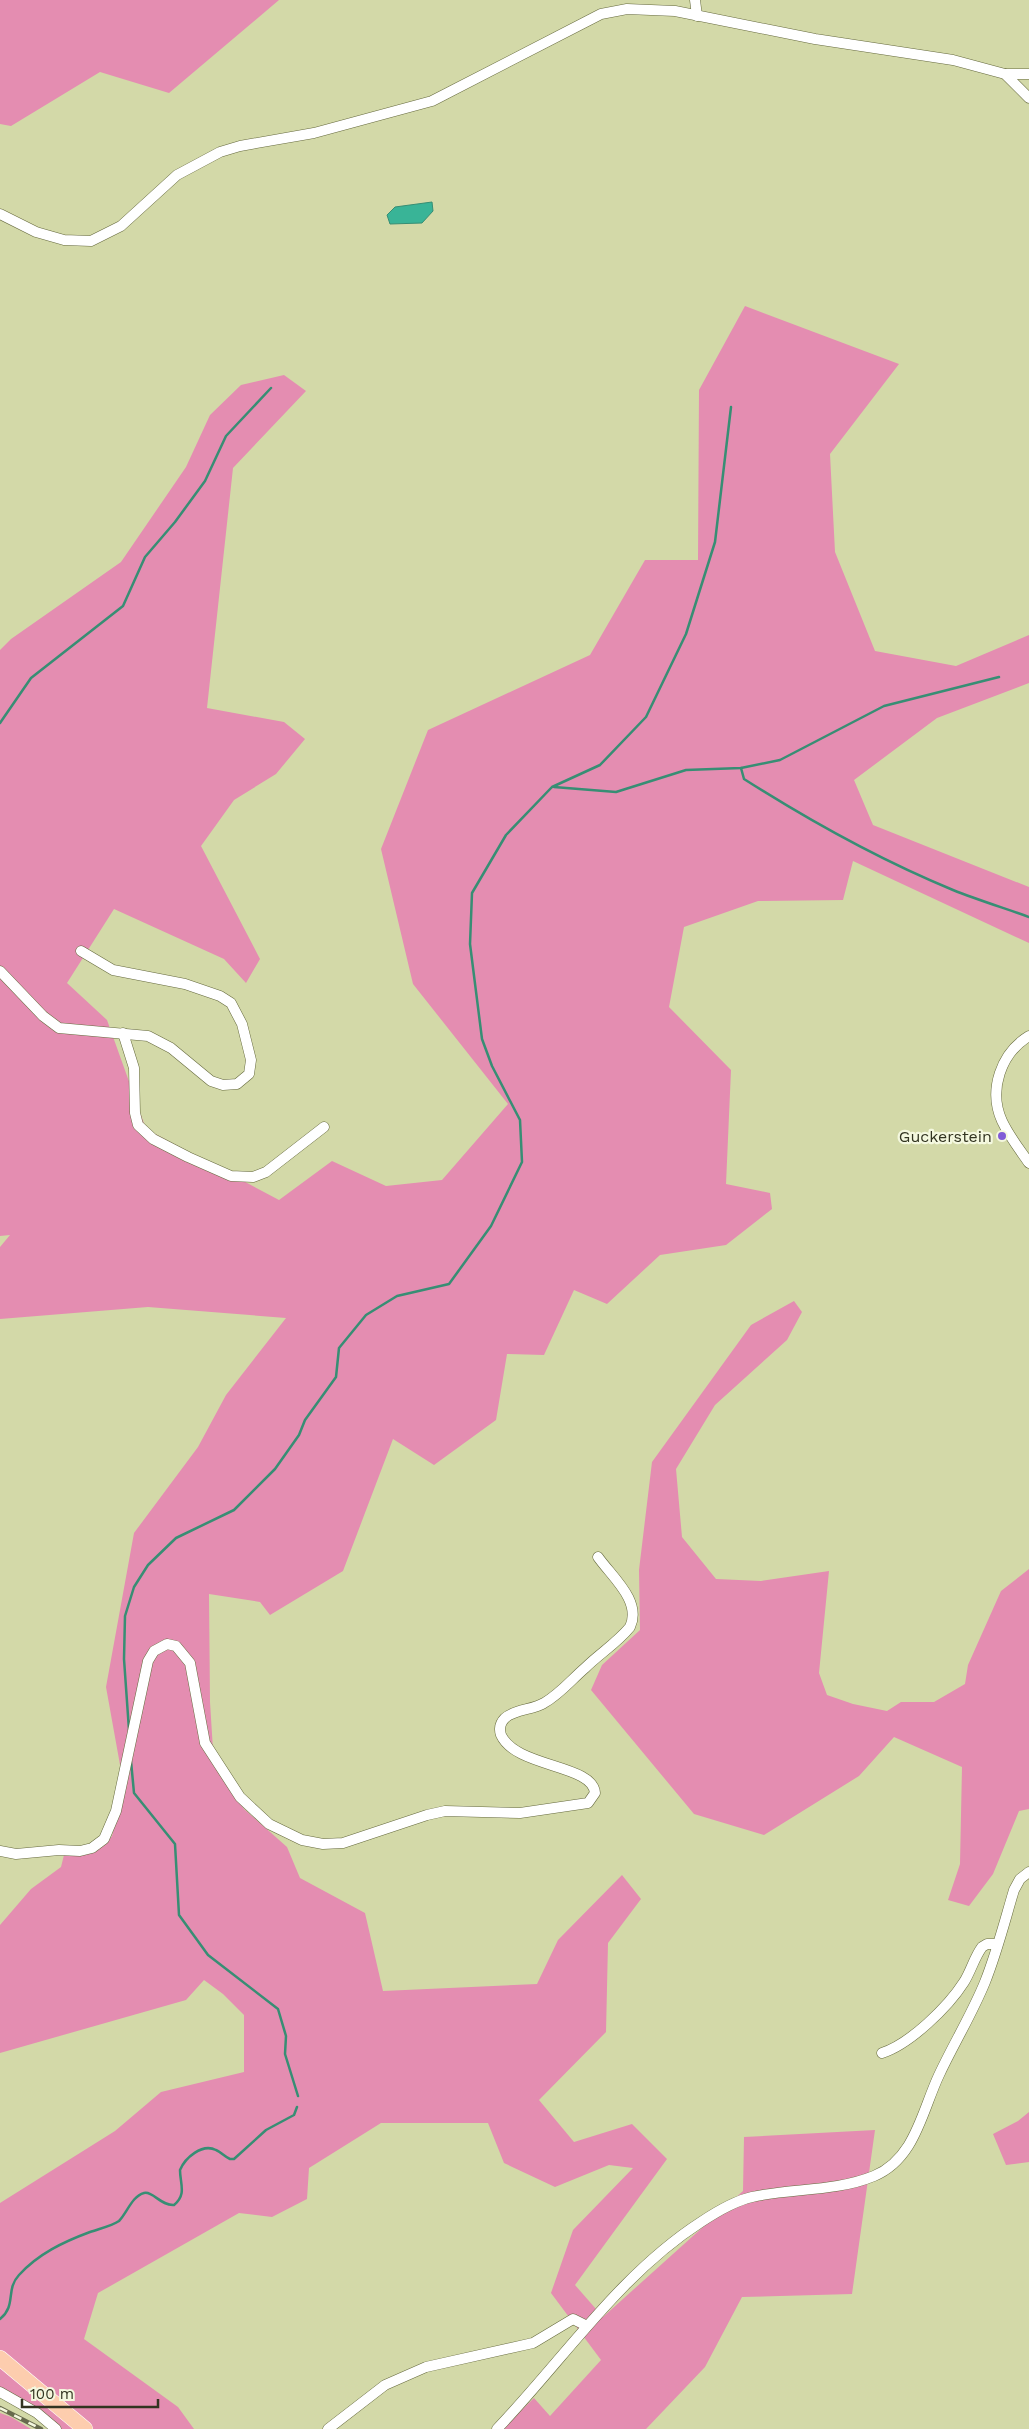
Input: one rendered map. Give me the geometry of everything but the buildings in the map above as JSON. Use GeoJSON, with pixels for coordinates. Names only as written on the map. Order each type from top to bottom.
{"type":"FeatureCollection","features":[{"type":"Feature","properties":{"kind":"main road"},"geometry":{"type":"LineString","coordinates":[[0,2358],[85,2429]]}},
{"type":"Feature","properties":{"kind":"street"},"geometry":{"type":"LineString","coordinates":[[695,0],[697,16]]}},
{"type":"Feature","properties":{"kind":"street"},"geometry":{"type":"LineString","coordinates":[[0,214],[36,232],[64,240],[91,240],[121,226],[177,175],[220,152],[240,146],[314,133],[432,101],[601,14],[627,9],[652,8],[815,39],[953,60],[1005,74],[1029,74]]}},
{"type":"Feature","properties":{"kind":"street"},"geometry":{"type":"LineString","coordinates":[[1005,74],[1029,98]]}},
{"type":"Feature","properties":{"kind":"street"},"geometry":{"type":"LineString","coordinates":[[0,971],[42,1016],[59,1028],[140,1034],[160,1042],[216,1083],[237,1084],[251,1070],[242,1024],[231,1003],[203,990],[173,981],[113,970],[81,951]]}},
{"type":"Feature","properties":{"kind":"street"},"geometry":{"type":"LineString","coordinates":[[123,1033],[134,1068],[134,1113],[138,1125],[153,1139],[188,1157],[231,1176],[253,1177],[266,1172],[324,1127]]}},
{"type":"Feature","properties":{"kind":"street"},"geometry":{"type":"LineString","coordinates":[[1029,1036],[1008,1054],[1000,1072],[997,1102],[1002,1120],[1029,1163]]}},
{"type":"Feature","properties":{"kind":"street"},"geometry":{"type":"LineString","coordinates":[[0,1851],[16,1854],[59,1850],[80,1851],[92,1848],[109,1833],[116,1811],[146,1669],[151,1655],[162,1645],[176,1646],[190,1663],[197,1689],[202,1735],[207,1748],[240,1797],[257,1815],[293,1836],[322,1844],[353,1840],[437,1812],[520,1813],[588,1803],[595,1793],[591,1781],[518,1752],[504,1739],[500,1728],[502,1721],[508,1716],[532,1709],[556,1695],[630,1628],[634,1618],[631,1599],[598,1557]]}},
{"type":"Feature","properties":{"kind":"street"},"geometry":{"type":"LineString","coordinates":[[497,2429],[630,2280],[663,2249],[723,2209],[751,2198],[860,2180],[874,2176],[892,2165],[901,2156],[915,2135],[939,2075],[983,1987],[1014,1890],[1020,1879],[1029,1872]]}},
{"type":"Feature","properties":{"kind":"street"},"geometry":{"type":"LineString","coordinates":[[882,2053],[894,2048],[932,2019],[962,1985],[982,1948],[987,1944],[997,1944]]}},
{"type":"Feature","properties":{"kind":"street"},"geometry":{"type":"LineString","coordinates":[[328,2429],[379,2389],[426,2367],[533,2343],[573,2318],[580,2320],[588,2326]]}},
{"type":"Feature","properties":{"kind":"street"},"geometry":{"type":"LineString","coordinates":[[0,2392],[37,2414],[56,2429]]}},
{"type":"Feature","properties":{"kind":"shaded area"},"geometry":{"type":"Polygon","coordinates":[[[0,0],[279,0],[169,93],[100,72],[11,126],[0,124],[0,0]]]}},
{"type":"Feature","properties":{"kind":"shaded area"},"geometry":{"type":"Polygon","coordinates":[[[745,306],[899,364],[830,454],[835,552],[875,651],[956,666],[1029,635],[1029,683],[937,718],[854,780],[873,825],[1029,887],[1029,943],[853,861],[843,900],[758,901],[684,927],[669,1007],[731,1070],[726,1184],[770,1193],[772,1209],[726,1245],[660,1255],[607,1304],[574,1290],[544,1355],[507,1354],[496,1420],[434,1465],[393,1439],[343,1571],[270,1615],[260,1602],[209,1594],[210,1702],[214,1766],[244,1809],[287,1847],[300,1878],[365,1913],[383,1991],[537,1984],[558,1940],[622,1875],[641,1899],[608,1943],[606,2032],[539,2100],[574,2142],[632,2124],[667,2159],[575,2285],[603,2317],[743,2191],[744,2137],[875,2130],[852,2294],[742,2297],[705,2367],[646,2429],[502,2429],[534,2398],[550,2416],[601,2360],[551,2293],[573,2230],[633,2168],[609,2165],[555,2187],[504,2163],[488,2123],[381,2123],[309,2168],[307,2199],[272,2217],[239,2213],[98,2293],[84,2339],[178,2407],[194,2429],[61,2429],[33,2405],[0,2388],[0,2203],[115,2131],[161,2092],[244,2072],[244,2015],[223,1994],[204,1980],[186,2000],[0,2053],[0,1925],[31,1889],[61,1867],[64,1855],[96,1851],[105,1845],[112,1836],[124,1787],[106,1687],[134,1533],[198,1447],[226,1395],[286,1318],[148,1307],[0,1319],[0,1247],[10,1235],[0,1236],[0,650],[11,639],[121,562],[186,467],[210,415],[241,385],[284,375],[306,391],[233,468],[207,708],[284,722],[305,739],[276,774],[234,800],[201,846],[260,959],[246,983],[224,959],[114,909],[67,983],[107,1020],[146,1129],[279,1200],[332,1161],[386,1186],[442,1180],[508,1104],[413,984],[381,849],[428,730],[590,655],[645,560],[698,560],[699,390],[745,306]]]}},
{"type":"Feature","properties":{"kind":"shaded area"},"geometry":{"type":"Polygon","coordinates":[[[794,1301],[802,1312],[787,1340],[715,1405],[676,1469],[682,1537],[716,1579],[761,1581],[829,1571],[819,1673],[827,1695],[853,1704],[887,1711],[901,1702],[934,1702],[965,1684],[968,1665],[1001,1591],[1029,1569],[1029,1809],[1019,1811],[993,1874],[969,1906],[948,1900],[960,1864],[962,1767],[894,1737],[859,1776],[764,1835],[694,1814],[591,1690],[602,1665],[640,1630],[639,1570],[652,1462],[751,1325],[794,1301]]]}},
{"type":"Feature","properties":{"kind":"shaded area"},"geometry":{"type":"Polygon","coordinates":[[[1029,2112],[1029,2162],[1006,2165],[993,2134],[1018,2121],[1029,2112]]]}},
{"type":"Feature","properties":{"kind":"shaded area"},"geometry":{"type":"Polygon","coordinates":[[[0,2413],[11,2417],[31,2429],[0,2429],[0,2413]]]}},
{"type":"Feature","properties":{"kind":"water"},"geometry":{"type":"Polygon","coordinates":[[[432,202],[433,211],[422,223],[390,224],[387,215],[395,207],[432,202]]]}},
{"type":"Feature","properties":{"kind":"waterway"},"geometry":{"type":"LineString","coordinates":[[0,723],[31,678],[123,606],[145,557],[175,522],[205,481],[226,436],[271,388]]}},
{"type":"Feature","properties":{"kind":"waterway"},"geometry":{"type":"LineString","coordinates":[[129,1730],[124,1659],[125,1616],[134,1587],[148,1565],[176,1538],[234,1510],[275,1469],[299,1435],[305,1420],[336,1377],[339,1348],[366,1315],[397,1296],[449,1284],[491,1226],[522,1162],[520,1120],[492,1066],[482,1039],[470,944],[472,893],[506,835],[552,787],[600,765],[646,717],[686,634],[715,542],[731,407]]}},
{"type":"Feature","properties":{"kind":"waterway"},"geometry":{"type":"LineString","coordinates":[[554,787],[616,792],[686,770],[741,768],[780,760],[884,706],[999,677]]}},
{"type":"Feature","properties":{"kind":"waterway"},"geometry":{"type":"LineString","coordinates":[[741,768],[744,779],[794,810],[872,853],[953,890],[1029,917]]}},
{"type":"Feature","properties":{"kind":"waterway"},"geometry":{"type":"LineString","coordinates":[[131,1761],[134,1793],[175,1844],[179,1915],[208,1955],[278,2009],[286,2036],[285,2054],[298,2096]]}},
{"type":"Feature","properties":{"kind":"waterway"},"geometry":{"type":"LineString","coordinates":[[0,2319],[5,2314],[10,2303],[15,2281],[34,2261],[51,2249],[70,2240],[119,2221],[133,2201],[144,2193],[151,2194],[169,2205],[174,2205],[182,2193],[180,2170],[182,2165],[195,2153],[205,2148],[211,2148],[230,2159],[234,2159],[266,2130],[294,2115],[297,2107]]}},
{"type":"Feature","properties":{"kind":"railway"},"geometry":{"type":"LineString","coordinates":[[0,2408],[41,2429]]}},
{"type":"Feature","properties":{"kind":"place","name":"Guckerstein"},"geometry":{"type":"Point","coordinates":[1002,1136]}}]}
